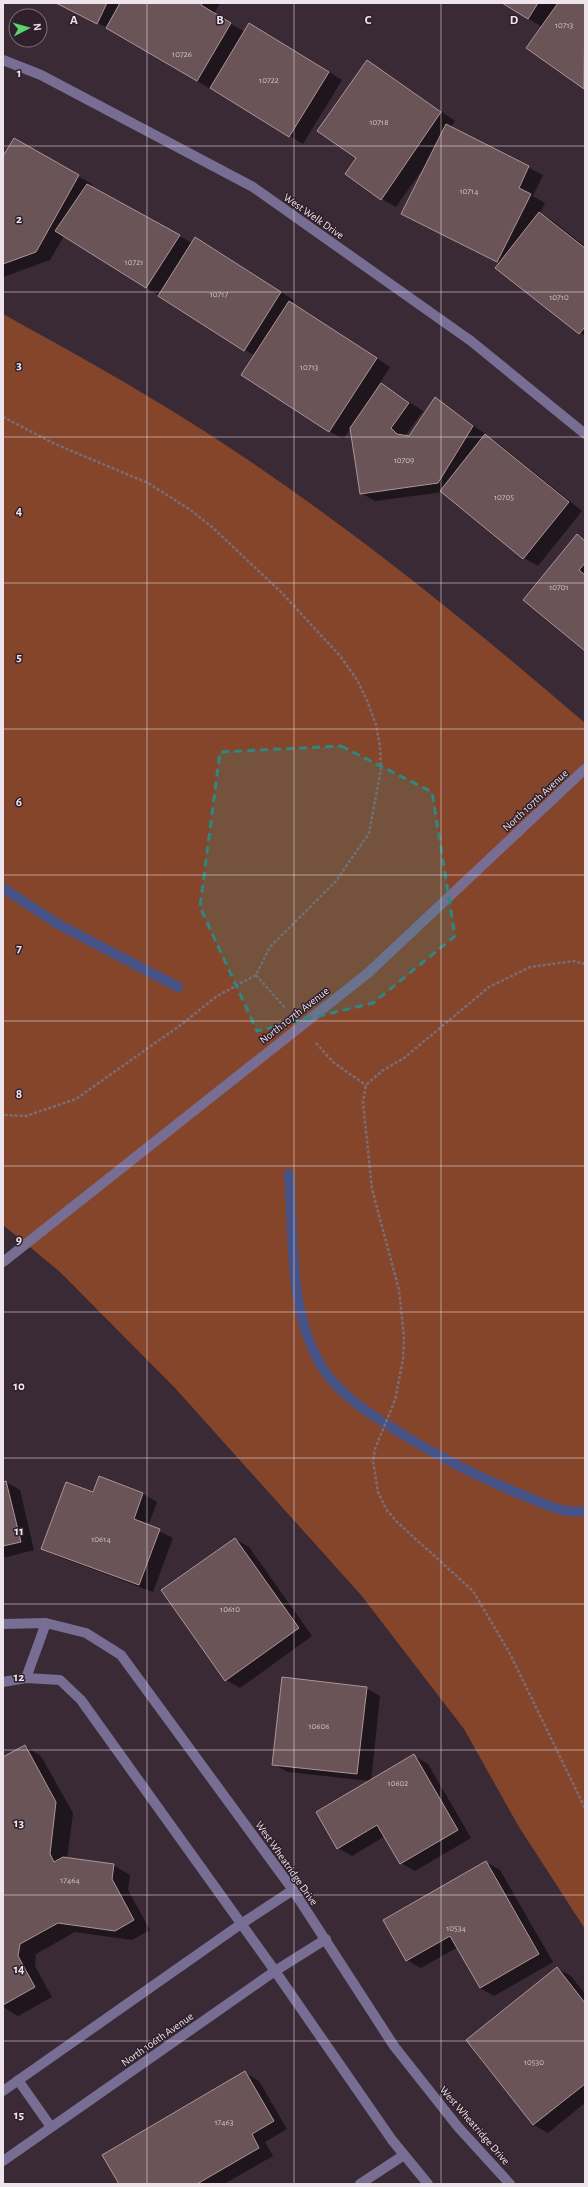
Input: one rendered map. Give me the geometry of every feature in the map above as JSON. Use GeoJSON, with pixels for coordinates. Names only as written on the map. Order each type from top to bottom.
{"type":"FeatureCollection","features":[{"type":"Feature","properties":{"kind":"street","name":"West Welk Drive"},"geometry":{"type":"LineString","coordinates":[[3,60],[41,75],[253,187],[470,341],[585,434]]}},
{"type":"Feature","properties":{"kind":"street","name":"North 107th Avenue"},"geometry":{"type":"LineString","coordinates":[[3,1262],[368,973],[585,769]]}},
{"type":"Feature","properties":{"kind":"street","name":"West Wheatridge Drive"},"geometry":{"type":"LineString","coordinates":[[3,1624],[46,1623],[86,1633],[121,1655],[294,1890],[394,2046],[458,2127],[510,2184]]}},
{"type":"Feature","properties":{"kind":"street"},"geometry":{"type":"LineString","coordinates":[[26,1678],[46,1623]]}},
{"type":"Feature","properties":{"kind":"street"},"geometry":{"type":"LineString","coordinates":[[3,1682],[26,1678],[60,1680],[81,1700],[275,1971],[404,2155],[428,2184]]}},
{"type":"Feature","properties":{"kind":"street"},"geometry":{"type":"LineString","coordinates":[[3,2091],[241,1924],[294,1890]]}},
{"type":"Feature","properties":{"kind":"street","name":"North 106th Avenue"},"geometry":{"type":"LineString","coordinates":[[3,2161],[275,1971],[326,1939]]}},
{"type":"Feature","properties":{"kind":"street"},"geometry":{"type":"LineString","coordinates":[[18,2080],[51,2127]]}},
{"type":"Feature","properties":{"kind":"street"},"geometry":{"type":"LineString","coordinates":[[360,2184],[404,2155]]}},
{"type":"Feature","properties":{"kind":"path"},"geometry":{"type":"LineString","coordinates":[[3,417],[55,444],[148,483],[183,504],[212,527],[282,593],[341,656],[357,680],[374,718],[380,746],[381,769],[369,833],[336,881],[270,947],[256,976],[217,996],[182,1024],[76,1099],[26,1116],[3,1115]]}},
{"type":"Feature","properties":{"kind":"path"},"geometry":{"type":"LineString","coordinates":[[585,964],[574,961],[530,967],[489,987],[404,1058],[382,1071],[366,1085],[363,1102],[372,1189],[399,1290],[402,1314],[403,1359],[398,1386],[389,1418],[375,1448],[373,1461],[378,1492],[386,1509],[473,1591],[509,1652],[585,1808]]}},
{"type":"Feature","properties":{"kind":"highlighted area"},"geometry":{"type":"Polygon","coordinates":[[[341,746],[432,792],[455,936],[373,1003],[257,1031],[200,907],[220,752],[341,746]]]}},
{"type":"Feature","properties":{"kind":"shaded area"},"geometry":{"type":"Polygon","coordinates":[[[3,314],[152,399],[252,462],[398,569],[493,645],[585,723],[585,1929],[519,1827],[464,1729],[361,1595],[175,1388],[59,1271],[3,1225],[3,314]]]}},
{"type":"Feature","properties":{"kind":"building"},"geometry":{"type":"Polygon","coordinates":[[[56,3],[107,3],[97,24],[56,3]]]}},
{"type":"Feature","properties":{"kind":"building"},"geometry":{"type":"Polygon","coordinates":[[[120,3],[202,3],[201,5],[231,23],[197,81],[106,28],[120,3]]]}},
{"type":"Feature","properties":{"kind":"building"},"geometry":{"type":"Polygon","coordinates":[[[502,3],[538,3],[528,19],[502,3]]]}},
{"type":"Feature","properties":{"kind":"building"},"geometry":{"type":"Polygon","coordinates":[[[558,3],[585,3],[584,89],[526,48],[558,3]]]}},
{"type":"Feature","properties":{"kind":"building"},"geometry":{"type":"Polygon","coordinates":[[[249,23],[329,72],[289,137],[210,88],[249,23]]]}},
{"type":"Feature","properties":{"kind":"building"},"geometry":{"type":"Polygon","coordinates":[[[367,60],[441,112],[381,200],[345,174],[356,158],[317,131],[367,60]]]}},
{"type":"Feature","properties":{"kind":"building"},"geometry":{"type":"Polygon","coordinates":[[[446,124],[529,166],[519,188],[531,194],[497,262],[401,214],[446,124]]]}},
{"type":"Feature","properties":{"kind":"building"},"geometry":{"type":"Polygon","coordinates":[[[14,138],[79,175],[36,252],[3,264],[3,156],[14,138]]]}},
{"type":"Feature","properties":{"kind":"building"},"geometry":{"type":"Polygon","coordinates":[[[87,184],[180,235],[146,288],[55,231],[87,184]]]}},
{"type":"Feature","properties":{"kind":"building"},"geometry":{"type":"Polygon","coordinates":[[[539,212],[585,248],[585,327],[579,334],[495,268],[539,212]]]}},
{"type":"Feature","properties":{"kind":"building"},"geometry":{"type":"Polygon","coordinates":[[[195,237],[281,292],[244,351],[158,296],[195,237]]]}},
{"type":"Feature","properties":{"kind":"building"},"geometry":{"type":"Polygon","coordinates":[[[289,301],[377,358],[329,432],[241,375],[289,301]]]}},
{"type":"Feature","properties":{"kind":"building"},"geometry":{"type":"Polygon","coordinates":[[[381,383],[409,403],[391,428],[397,434],[409,436],[435,397],[473,426],[438,483],[360,494],[350,428],[381,383]]]}},
{"type":"Feature","properties":{"kind":"building"},"geometry":{"type":"Polygon","coordinates":[[[485,434],[569,502],[523,559],[440,491],[485,434]]]}},
{"type":"Feature","properties":{"kind":"building"},"geometry":{"type":"Polygon","coordinates":[[[577,534],[585,541],[585,563],[579,570],[585,575],[585,651],[523,600],[577,534]]]}},
{"type":"Feature","properties":{"kind":"building"},"geometry":{"type":"Polygon","coordinates":[[[99,1476],[143,1493],[134,1519],[160,1529],[139,1585],[41,1549],[66,1482],[93,1492],[99,1476]]]}},
{"type":"Feature","properties":{"kind":"building"},"geometry":{"type":"Polygon","coordinates":[[[6,1481],[21,1542],[3,1546],[3,1482],[6,1481]]]}},
{"type":"Feature","properties":{"kind":"building"},"geometry":{"type":"Polygon","coordinates":[[[235,1538],[299,1628],[225,1681],[161,1590],[235,1538]]]}},
{"type":"Feature","properties":{"kind":"building"},"geometry":{"type":"Polygon","coordinates":[[[282,1677],[367,1687],[357,1774],[272,1765],[282,1677]]]}},
{"type":"Feature","properties":{"kind":"building"},"geometry":{"type":"Polygon","coordinates":[[[25,1745],[56,1802],[50,1854],[54,1862],[63,1857],[114,1864],[112,1879],[134,1920],[115,1931],[58,1923],[20,1944],[18,1956],[35,1987],[3,2005],[3,1757],[25,1745]]]}},
{"type":"Feature","properties":{"kind":"building"},"geometry":{"type":"Polygon","coordinates":[[[414,1754],[458,1830],[400,1864],[377,1825],[337,1849],[316,1812],[414,1754]]]}},
{"type":"Feature","properties":{"kind":"building"},"geometry":{"type":"Polygon","coordinates":[[[486,1861],[539,1954],[480,1988],[450,1936],[406,1961],[383,1920],[486,1861]]]}},
{"type":"Feature","properties":{"kind":"building"},"geometry":{"type":"Polygon","coordinates":[[[557,1967],[585,2003],[585,2084],[533,2125],[466,2040],[557,1967]]]}},
{"type":"Feature","properties":{"kind":"building"},"geometry":{"type":"Polygon","coordinates":[[[245,2071],[274,2121],[252,2134],[259,2148],[197,2184],[119,2184],[102,2155],[245,2071]]]}},
{"type":"Feature","properties":{"kind":"waterway"},"geometry":{"type":"LineString","coordinates":[[3,888],[56,923],[178,987]]}},
{"type":"Feature","properties":{"kind":"waterway"},"geometry":{"type":"LineString","coordinates":[[289,1174],[294,1269],[302,1316],[308,1339],[318,1360],[338,1388],[351,1400],[384,1423],[464,1469],[555,1508],[578,1512],[585,1511]]}}]}
